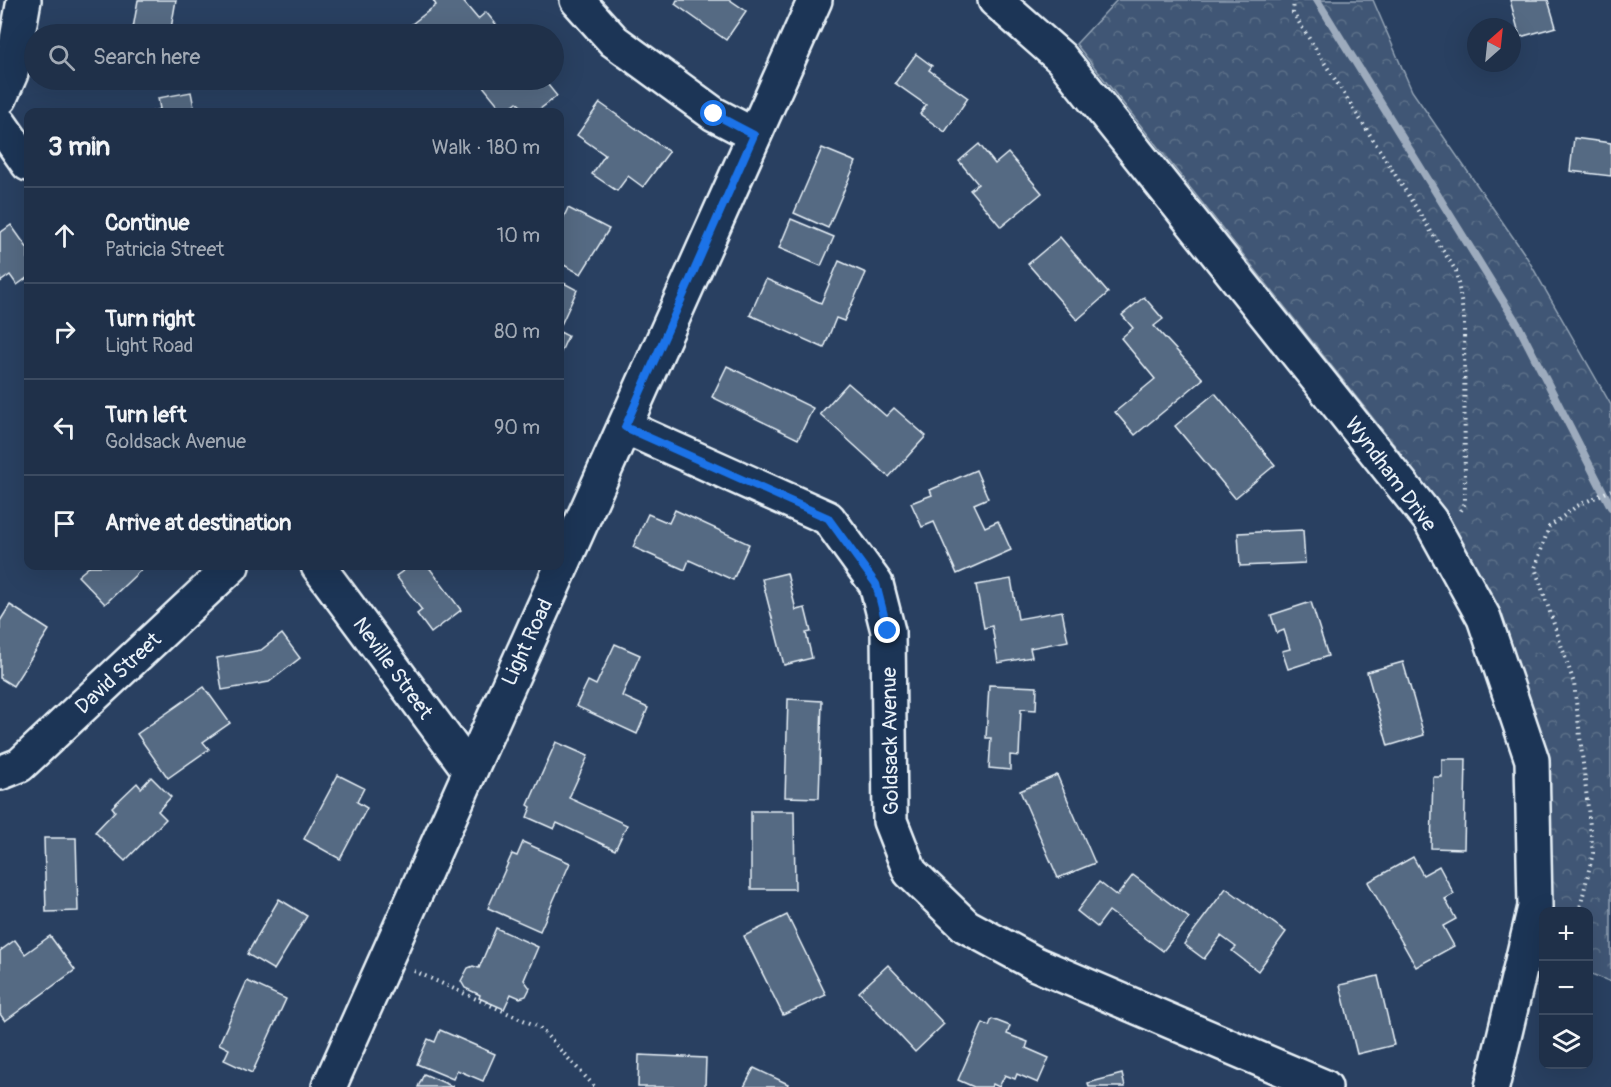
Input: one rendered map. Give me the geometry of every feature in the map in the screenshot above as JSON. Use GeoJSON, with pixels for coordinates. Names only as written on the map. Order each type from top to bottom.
{"type":"FeatureCollection","features":[{"type":"Feature","properties":{"kind":"street"},"geometry":{"type":"LineString","coordinates":[[0,98],[11,73],[24,0]]}},
{"type":"Feature","properties":{"kind":"street"},"geometry":{"type":"LineString","coordinates":[[577,0],[614,41],[714,114],[754,135]]}},
{"type":"Feature","properties":{"kind":"street","name":"Light Road"},"geometry":{"type":"LineString","coordinates":[[564,561],[815,0]]}},
{"type":"Feature","properties":{"kind":"street","name":"Wyndham Drive"},"geometry":{"type":"LineString","coordinates":[[995,0],[1061,58],[1430,520],[1484,618],[1532,760],[1535,906],[1492,1087]]}},
{"type":"Feature","properties":{"kind":"street"},"geometry":{"type":"LineString","coordinates":[[0,124],[24,158]]}},
{"type":"Feature","properties":{"kind":"street","name":"Goldsack Avenue"},"geometry":{"type":"LineString","coordinates":[[625,427],[828,518],[876,584],[888,631],[890,821],[910,872],[966,926],[1036,964],[1325,1087]]}},
{"type":"Feature","properties":{"kind":"street","name":"David Street"},"geometry":{"type":"LineString","coordinates":[[0,773],[20,765],[228,570]]}},
{"type":"Feature","properties":{"kind":"street","name":"Neville Street"},"geometry":{"type":"LineString","coordinates":[[321,570],[469,770]]}},
{"type":"Feature","properties":{"kind":"street","name":"Light Road"},"geometry":{"type":"LineString","coordinates":[[329,1087],[560,570]]}},
{"type":"Feature","properties":{"kind":"path"},"geometry":{"type":"LineString","coordinates":[[1294,0],[1293,13],[1456,271],[1464,318],[1466,503],[1456,519]]}},
{"type":"Feature","properties":{"kind":"path"},"geometry":{"type":"LineString","coordinates":[[1580,907],[1593,853],[1574,683],[1535,567],[1550,527],[1588,501],[1611,490]]}},
{"type":"Feature","properties":{"kind":"path"},"geometry":{"type":"LineString","coordinates":[[386,959],[539,1027],[595,1087]]}},
{"type":"Feature","properties":{"kind":"green space"},"geometry":{"type":"Polygon","coordinates":[[[1117,0],[1373,0],[1412,91],[1526,256],[1611,405],[1611,982],[1593,975],[1593,907],[1546,907],[1490,609],[1399,451],[1076,44],[1117,0]]]}},
{"type":"Feature","properties":{"kind":"building"},"geometry":{"type":"Polygon","coordinates":[[[138,0],[176,0],[172,24],[134,24],[138,0]]]}},
{"type":"Feature","properties":{"kind":"building"},"geometry":{"type":"Polygon","coordinates":[[[433,0],[462,0],[478,19],[486,12],[496,24],[412,24],[436,5],[433,0]]]}},
{"type":"Feature","properties":{"kind":"building"},"geometry":{"type":"Polygon","coordinates":[[[677,0],[730,0],[746,11],[726,40],[675,4],[677,0]]]}},
{"type":"Feature","properties":{"kind":"building"},"geometry":{"type":"Polygon","coordinates":[[[1510,0],[1548,0],[1556,27],[1521,37],[1521,18],[1515,18],[1510,0]]]}},
{"type":"Feature","properties":{"kind":"building"},"geometry":{"type":"Polygon","coordinates":[[[916,54],[932,66],[929,70],[968,98],[945,132],[920,114],[926,105],[895,83],[916,54]]]}},
{"type":"Feature","properties":{"kind":"building"},"geometry":{"type":"Polygon","coordinates":[[[486,90],[552,90],[557,96],[541,108],[522,108],[517,102],[509,108],[501,108],[486,90]]]}},
{"type":"Feature","properties":{"kind":"building"},"geometry":{"type":"Polygon","coordinates":[[[191,92],[194,108],[160,108],[158,98],[191,92]]]}},
{"type":"Feature","properties":{"kind":"building"},"geometry":{"type":"Polygon","coordinates":[[[600,103],[669,152],[643,187],[628,176],[617,191],[592,174],[605,155],[577,135],[600,103]]]}},
{"type":"Feature","properties":{"kind":"building"},"geometry":{"type":"Polygon","coordinates":[[[1574,138],[1611,143],[1611,176],[1570,171],[1574,138]]]}},
{"type":"Feature","properties":{"kind":"building"},"geometry":{"type":"Polygon","coordinates":[[[979,144],[995,164],[1008,153],[1042,193],[1001,227],[970,190],[978,184],[959,161],[979,144]]]}},
{"type":"Feature","properties":{"kind":"building"},"geometry":{"type":"Polygon","coordinates":[[[822,148],[856,162],[828,228],[794,213],[822,148]]]}},
{"type":"Feature","properties":{"kind":"building"},"geometry":{"type":"Polygon","coordinates":[[[568,208],[609,229],[581,274],[564,265],[564,216],[568,208]]]}},
{"type":"Feature","properties":{"kind":"building"},"geometry":{"type":"Polygon","coordinates":[[[791,219],[834,237],[821,266],[779,248],[791,219]]]}},
{"type":"Feature","properties":{"kind":"building"},"geometry":{"type":"Polygon","coordinates":[[[11,225],[24,243],[24,280],[17,285],[10,275],[0,282],[0,233],[11,225]]]}},
{"type":"Feature","properties":{"kind":"building"},"geometry":{"type":"Polygon","coordinates":[[[1060,237],[1108,293],[1077,320],[1028,264],[1060,237]]]}},
{"type":"Feature","properties":{"kind":"building"},"geometry":{"type":"Polygon","coordinates":[[[839,261],[866,273],[844,321],[836,318],[824,348],[750,315],[766,279],[821,303],[839,261]]]}},
{"type":"Feature","properties":{"kind":"building"},"geometry":{"type":"Polygon","coordinates":[[[564,283],[577,290],[564,318],[564,283]]]}},
{"type":"Feature","properties":{"kind":"building"},"geometry":{"type":"Polygon","coordinates":[[[1144,297],[1163,319],[1154,326],[1203,379],[1135,435],[1115,412],[1155,379],[1121,338],[1133,328],[1122,315],[1144,297]]]}},
{"type":"Feature","properties":{"kind":"building"},"geometry":{"type":"Polygon","coordinates":[[[727,366],[813,408],[798,439],[712,397],[727,366]]]}},
{"type":"Feature","properties":{"kind":"building"},"geometry":{"type":"Polygon","coordinates":[[[848,383],[886,416],[894,408],[926,436],[889,477],[820,414],[848,383]]]}},
{"type":"Feature","properties":{"kind":"building"},"geometry":{"type":"Polygon","coordinates":[[[1215,393],[1275,465],[1235,498],[1175,426],[1215,393]]]}},
{"type":"Feature","properties":{"kind":"building"},"geometry":{"type":"Polygon","coordinates":[[[976,470],[988,498],[974,504],[985,527],[998,521],[1011,550],[957,574],[934,522],[922,527],[911,503],[932,495],[930,490],[976,470]]]}},
{"type":"Feature","properties":{"kind":"building"},"geometry":{"type":"Polygon","coordinates":[[[675,510],[749,544],[733,580],[689,560],[685,570],[633,547],[648,514],[669,523],[675,510]]]}},
{"type":"Feature","properties":{"kind":"building"},"geometry":{"type":"Polygon","coordinates":[[[1303,530],[1305,563],[1240,566],[1238,533],[1303,530]]]}},
{"type":"Feature","properties":{"kind":"building"},"geometry":{"type":"Polygon","coordinates":[[[85,570],[141,570],[105,604],[78,576],[85,570]]]}},
{"type":"Feature","properties":{"kind":"building"},"geometry":{"type":"Polygon","coordinates":[[[404,570],[431,570],[461,610],[431,633],[417,614],[422,610],[396,576],[404,570]]]}},
{"type":"Feature","properties":{"kind":"building"},"geometry":{"type":"Polygon","coordinates":[[[787,573],[796,610],[805,608],[811,632],[806,633],[812,658],[784,665],[762,579],[787,573]]]}},
{"type":"Feature","properties":{"kind":"building"},"geometry":{"type":"Polygon","coordinates":[[[1011,579],[1018,619],[1062,611],[1068,641],[1030,648],[1032,657],[998,663],[992,626],[984,628],[976,585],[1011,579]]]}},
{"type":"Feature","properties":{"kind":"building"},"geometry":{"type":"Polygon","coordinates":[[[1311,602],[1328,656],[1288,669],[1282,651],[1290,649],[1284,630],[1277,633],[1271,615],[1311,602]]]}},
{"type":"Feature","properties":{"kind":"building"},"geometry":{"type":"Polygon","coordinates":[[[10,605],[49,630],[13,686],[0,678],[0,621],[10,605]]]}},
{"type":"Feature","properties":{"kind":"building"},"geometry":{"type":"Polygon","coordinates":[[[282,634],[300,658],[269,682],[222,690],[217,658],[261,650],[282,634]]]}},
{"type":"Feature","properties":{"kind":"building"},"geometry":{"type":"Polygon","coordinates":[[[615,644],[640,655],[622,696],[648,708],[637,734],[576,706],[588,681],[596,685],[615,644]]]}},
{"type":"Feature","properties":{"kind":"building"},"geometry":{"type":"Polygon","coordinates":[[[1403,662],[1424,735],[1388,746],[1367,672],[1403,662]]]}},
{"type":"Feature","properties":{"kind":"building"},"geometry":{"type":"Polygon","coordinates":[[[989,685],[1037,687],[1036,710],[1021,709],[1019,756],[1010,755],[1010,770],[989,768],[991,738],[986,738],[989,685]]]}},
{"type":"Feature","properties":{"kind":"building"},"geometry":{"type":"Polygon","coordinates":[[[204,687],[230,723],[203,742],[209,749],[168,778],[137,734],[204,687]]]}},
{"type":"Feature","properties":{"kind":"building"},"geometry":{"type":"Polygon","coordinates":[[[788,699],[822,701],[819,798],[785,797],[788,699]]]}},
{"type":"Feature","properties":{"kind":"building"},"geometry":{"type":"Polygon","coordinates":[[[556,742],[588,756],[569,798],[627,825],[615,850],[557,823],[554,829],[527,817],[531,807],[528,805],[556,742]]]}},
{"type":"Feature","properties":{"kind":"building"},"geometry":{"type":"Polygon","coordinates":[[[1442,759],[1466,759],[1464,849],[1431,848],[1433,777],[1442,777],[1442,759]]]}},
{"type":"Feature","properties":{"kind":"building"},"geometry":{"type":"Polygon","coordinates":[[[338,775],[364,788],[357,802],[367,808],[340,859],[304,839],[338,775]]]}},
{"type":"Feature","properties":{"kind":"building"},"geometry":{"type":"Polygon","coordinates":[[[1057,775],[1095,863],[1058,878],[1020,791],[1057,775]]]}},
{"type":"Feature","properties":{"kind":"building"},"geometry":{"type":"Polygon","coordinates":[[[151,777],[171,797],[158,811],[166,819],[125,861],[95,832],[115,811],[112,807],[137,783],[141,788],[151,777]]]}},
{"type":"Feature","properties":{"kind":"building"},"geometry":{"type":"Polygon","coordinates":[[[751,811],[794,811],[795,889],[751,889],[751,811]]]}},
{"type":"Feature","properties":{"kind":"building"},"geometry":{"type":"Polygon","coordinates":[[[44,838],[76,838],[78,911],[46,912],[44,838]]]}},
{"type":"Feature","properties":{"kind":"building"},"geometry":{"type":"Polygon","coordinates":[[[523,842],[570,863],[540,931],[488,908],[512,854],[517,856],[523,842]]]}},
{"type":"Feature","properties":{"kind":"building"},"geometry":{"type":"Polygon","coordinates":[[[1413,857],[1423,875],[1439,866],[1454,894],[1445,899],[1456,919],[1443,926],[1454,946],[1416,967],[1368,882],[1413,857]]]}},
{"type":"Feature","properties":{"kind":"building"},"geometry":{"type":"Polygon","coordinates":[[[1133,875],[1189,918],[1163,951],[1109,911],[1097,927],[1077,911],[1099,882],[1117,896],[1133,875]]]}},
{"type":"Feature","properties":{"kind":"building"},"geometry":{"type":"Polygon","coordinates":[[[1226,888],[1286,932],[1258,971],[1232,951],[1236,947],[1221,936],[1204,959],[1184,944],[1226,888]]]}},
{"type":"Feature","properties":{"kind":"building"},"geometry":{"type":"Polygon","coordinates":[[[279,899],[307,916],[274,970],[247,954],[279,899]]]}},
{"type":"Feature","properties":{"kind":"building"},"geometry":{"type":"Polygon","coordinates":[[[787,915],[826,995],[783,1015],[744,936],[787,915]]]}},
{"type":"Feature","properties":{"kind":"building"},"geometry":{"type":"Polygon","coordinates":[[[496,928],[538,947],[524,980],[530,988],[526,996],[520,998],[511,994],[504,1009],[479,998],[480,995],[465,988],[461,981],[468,968],[473,966],[479,968],[496,928]]]}},
{"type":"Feature","properties":{"kind":"building"},"geometry":{"type":"Polygon","coordinates":[[[50,936],[75,970],[5,1021],[0,1014],[0,951],[15,940],[25,954],[50,936]]]}},
{"type":"Feature","properties":{"kind":"building"},"geometry":{"type":"Polygon","coordinates":[[[888,965],[944,1024],[915,1052],[859,992],[888,965]]]}},
{"type":"Feature","properties":{"kind":"building"},"geometry":{"type":"Polygon","coordinates":[[[1378,976],[1394,1045],[1357,1054],[1340,985],[1378,976]]]}},
{"type":"Feature","properties":{"kind":"building"},"geometry":{"type":"Polygon","coordinates":[[[247,981],[286,999],[252,1073],[224,1060],[229,1049],[219,1044],[247,981]]]}},
{"type":"Feature","properties":{"kind":"building"},"geometry":{"type":"Polygon","coordinates":[[[992,1019],[1010,1026],[1007,1034],[1028,1042],[1026,1048],[1049,1058],[1038,1083],[1017,1074],[1015,1079],[1005,1075],[999,1087],[993,1084],[991,1087],[974,1087],[958,1080],[983,1023],[989,1026],[992,1019]]]}},
{"type":"Feature","properties":{"kind":"building"},"geometry":{"type":"Polygon","coordinates":[[[440,1030],[495,1054],[483,1081],[457,1070],[453,1079],[417,1064],[428,1039],[435,1042],[440,1030]]]}},
{"type":"Feature","properties":{"kind":"building"},"geometry":{"type":"Polygon","coordinates":[[[639,1055],[706,1058],[705,1087],[638,1087],[639,1055]]]}},
{"type":"Feature","properties":{"kind":"building"},"geometry":{"type":"Polygon","coordinates":[[[754,1068],[788,1084],[787,1087],[744,1087],[754,1068]]]}},
{"type":"Feature","properties":{"kind":"building"},"geometry":{"type":"Polygon","coordinates":[[[424,1074],[454,1087],[418,1087],[424,1074]]]}},
{"type":"Feature","properties":{"kind":"building"},"geometry":{"type":"Polygon","coordinates":[[[1122,1074],[1125,1087],[1089,1087],[1088,1083],[1122,1074]]]}},
{"type":"Feature","properties":{"kind":"waterway"},"geometry":{"type":"LineString","coordinates":[[1317,0],[1518,325],[1611,507]]}},
{"type":"Feature","properties":{"kind":"route"},"geometry":{"type":"LineString","coordinates":[[714,114],[754,135],[625,427],[828,518],[876,584],[888,631]]}}]}
